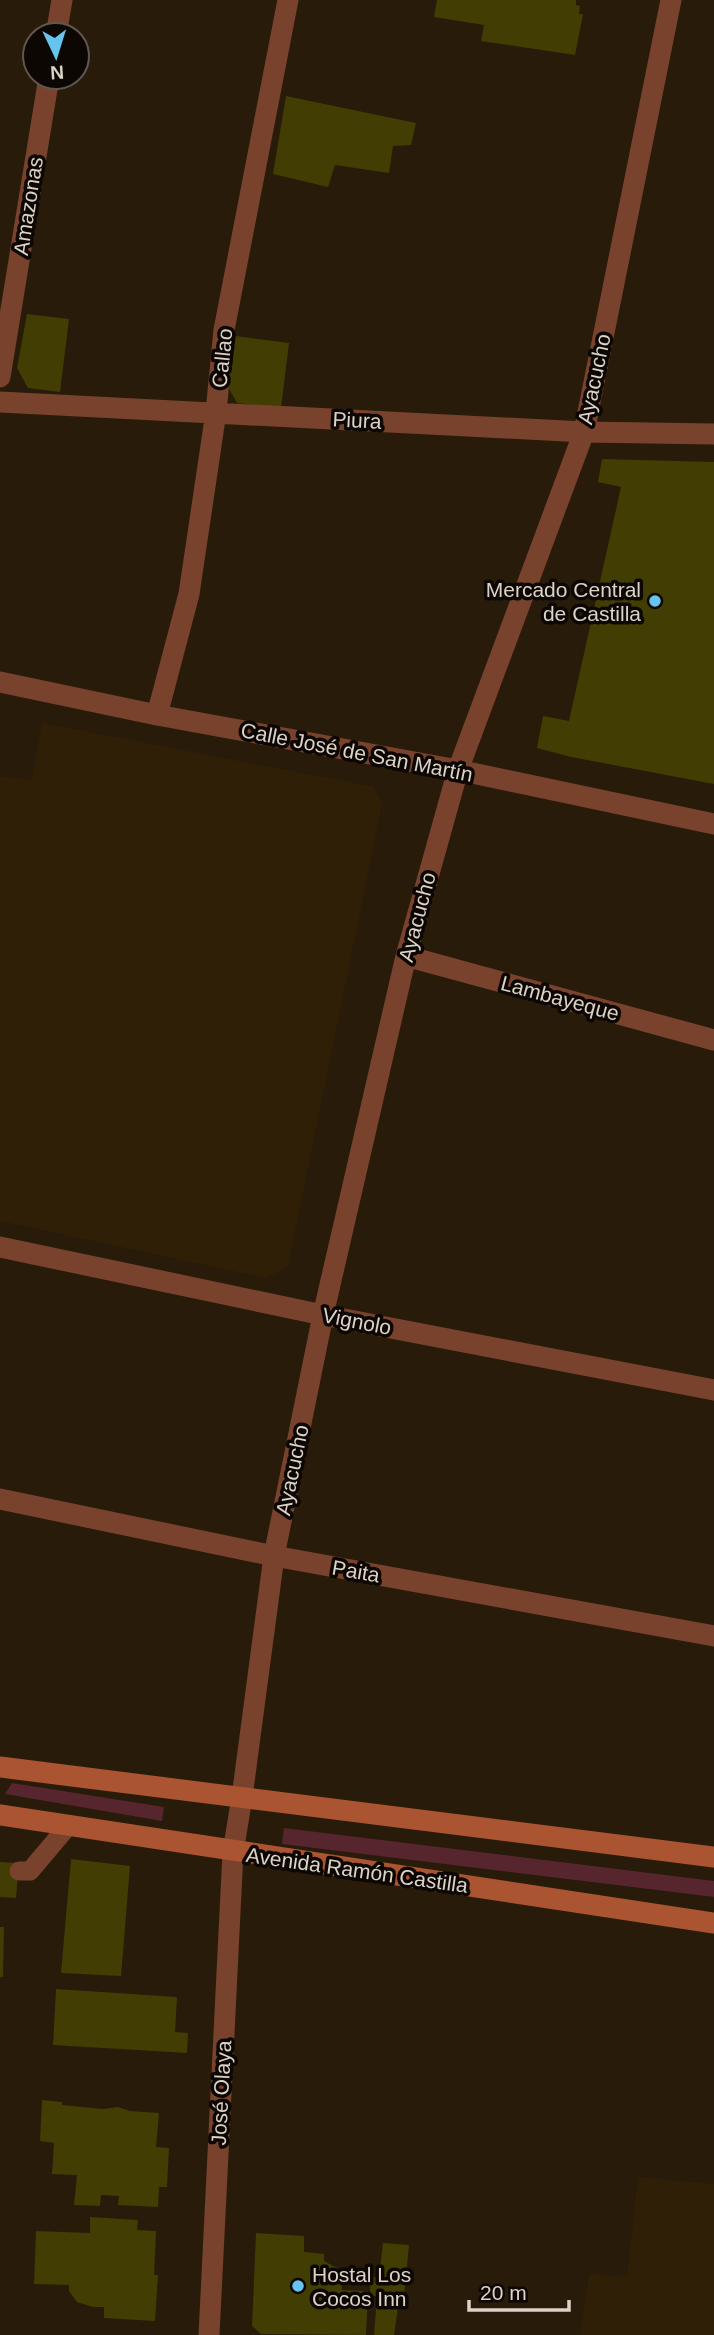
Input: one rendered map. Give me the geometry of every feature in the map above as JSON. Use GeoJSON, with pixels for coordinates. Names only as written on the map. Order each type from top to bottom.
{"type":"FeatureCollection","features":[{"type":"Feature","properties":{"kind":"main road"},"geometry":{"type":"LineString","coordinates":[[0,1767],[714,1857]]}},
{"type":"Feature","properties":{"kind":"main road","name":"Avenida Ramón Castilla"},"geometry":{"type":"LineString","coordinates":[[0,1815],[714,1923]]}},
{"type":"Feature","properties":{"kind":"street"},"geometry":{"type":"LineString","coordinates":[[58,21],[62,0]]}},
{"type":"Feature","properties":{"kind":"street","name":"Callao"},"geometry":{"type":"LineString","coordinates":[[157,715],[189,594],[216,412],[224,330],[288,0]]}},
{"type":"Feature","properties":{"kind":"street","name":"Ayacucho"},"geometry":{"type":"LineString","coordinates":[[233,1852],[274,1556],[323,1315],[406,956],[458,770],[584,432],[671,0]]}},
{"type":"Feature","properties":{"kind":"street","name":"Amazonas"},"geometry":{"type":"LineString","coordinates":[[0,377],[47,91]]}},
{"type":"Feature","properties":{"kind":"street","name":"Piura"},"geometry":{"type":"LineString","coordinates":[[0,402],[584,432],[714,434]]}},
{"type":"Feature","properties":{"kind":"street","name":"Calle José de San Martín"},"geometry":{"type":"LineString","coordinates":[[0,682],[157,715],[458,770],[714,824]]}},
{"type":"Feature","properties":{"kind":"street","name":"Lambayeque"},"geometry":{"type":"LineString","coordinates":[[406,956],[714,1040]]}},
{"type":"Feature","properties":{"kind":"street","name":"Vignolo"},"geometry":{"type":"LineString","coordinates":[[0,1247],[323,1315],[714,1390]]}},
{"type":"Feature","properties":{"kind":"street","name":"Paita"},"geometry":{"type":"LineString","coordinates":[[0,1499],[274,1556],[714,1636]]}},
{"type":"Feature","properties":{"kind":"street","name":"José Olaya"},"geometry":{"type":"LineString","coordinates":[[209,2335],[233,1852]]}},
{"type":"Feature","properties":{"kind":"lane"},"geometry":{"type":"LineString","coordinates":[[19,1871],[30,1871],[68,1826]]}},
{"type":"Feature","properties":{"kind":"shaded area"},"geometry":{"type":"Polygon","coordinates":[[[42,723],[374,787],[382,804],[288,1266],[266,1278],[0,1221],[0,777],[32,780],[42,723]]]}},
{"type":"Feature","properties":{"kind":"shaded area"},"geometry":{"type":"Polygon","coordinates":[[[12,1783],[164,1807],[162,1821],[5,1794],[12,1783]]]}},
{"type":"Feature","properties":{"kind":"shaded area"},"geometry":{"type":"Polygon","coordinates":[[[284,1828],[714,1881],[714,1897],[282,1844],[284,1828]]]}},
{"type":"Feature","properties":{"kind":"shaded area"},"geometry":{"type":"Polygon","coordinates":[[[638,2177],[714,2184],[714,2335],[580,2335],[589,2274],[627,2277],[638,2177]]]}},
{"type":"Feature","properties":{"kind":"building"},"geometry":{"type":"Polygon","coordinates":[[[437,0],[576,0],[576,5],[580,6],[579,14],[583,14],[575,55],[481,41],[484,25],[434,17],[437,0]]]}},
{"type":"Feature","properties":{"kind":"building"},"geometry":{"type":"Polygon","coordinates":[[[286,96],[416,123],[411,145],[393,146],[389,173],[335,165],[328,187],[273,174],[286,96]]]}},
{"type":"Feature","properties":{"kind":"building"},"geometry":{"type":"Polygon","coordinates":[[[27,314],[69,319],[60,392],[28,388],[17,368],[27,314]]]}},
{"type":"Feature","properties":{"kind":"building"},"geometry":{"type":"Polygon","coordinates":[[[236,336],[289,343],[281,408],[237,403],[228,387],[236,336]]]}},
{"type":"Feature","properties":{"kind":"building","name":"Mercado Central de Castilla"},"geometry":{"type":"Polygon","coordinates":[[[602,459],[714,462],[714,784],[537,748],[543,716],[569,721],[621,487],[598,482],[602,459]]]}},
{"type":"Feature","properties":{"kind":"building"},"geometry":{"type":"Polygon","coordinates":[[[71,1859],[130,1866],[121,1976],[61,1973],[71,1859]]]}},
{"type":"Feature","properties":{"kind":"building"},"geometry":{"type":"Polygon","coordinates":[[[0,1862],[19,1863],[16,1898],[0,1897],[0,1862]]]}},
{"type":"Feature","properties":{"kind":"building"},"geometry":{"type":"Polygon","coordinates":[[[0,1927],[4,1927],[3,1977],[0,1977],[0,1927]]]}},
{"type":"Feature","properties":{"kind":"building"},"geometry":{"type":"Polygon","coordinates":[[[56,1989],[177,1997],[175,2032],[188,2033],[187,2053],[53,2045],[56,1989]]]}},
{"type":"Feature","properties":{"kind":"building"},"geometry":{"type":"Polygon","coordinates":[[[42,2100],[62,2102],[62,2105],[103,2109],[118,2107],[130,2111],[159,2113],[156,2147],[169,2148],[167,2187],[159,2187],[158,2207],[118,2205],[119,2196],[101,2195],[100,2206],[74,2205],[77,2175],[52,2174],[54,2143],[40,2141],[42,2100]]]}},
{"type":"Feature","properties":{"kind":"building"},"geometry":{"type":"Polygon","coordinates":[[[90,2217],[138,2220],[137,2230],[156,2231],[154,2275],[158,2275],[155,2321],[104,2318],[104,2307],[77,2302],[69,2291],[69,2285],[34,2284],[36,2231],[90,2233],[90,2217]]]}},
{"type":"Feature","properties":{"kind":"building","name":"Hostal Los Cocos Inn"},"geometry":{"type":"Polygon","coordinates":[[[256,2233],[304,2236],[304,2252],[324,2254],[324,2261],[337,2268],[340,2273],[342,2290],[368,2291],[366,2335],[261,2334],[252,2326],[256,2233]]]}},
{"type":"Feature","properties":{"kind":"building"},"geometry":{"type":"Polygon","coordinates":[[[383,2243],[409,2245],[404,2297],[370,2296],[370,2277],[379,2277],[383,2243]]]}},
{"type":"Feature","properties":{"kind":"building"},"geometry":{"type":"Polygon","coordinates":[[[377,2298],[399,2300],[394,2335],[374,2335],[377,2298]]]}},
{"type":"Feature","properties":{"kind":"place","name":"Mercado Central de Castilla"},"geometry":{"type":"Point","coordinates":[655,601]}},
{"type":"Feature","properties":{"kind":"place","name":"Hostal Los Cocos Inn"},"geometry":{"type":"Point","coordinates":[298,2286]}}]}
